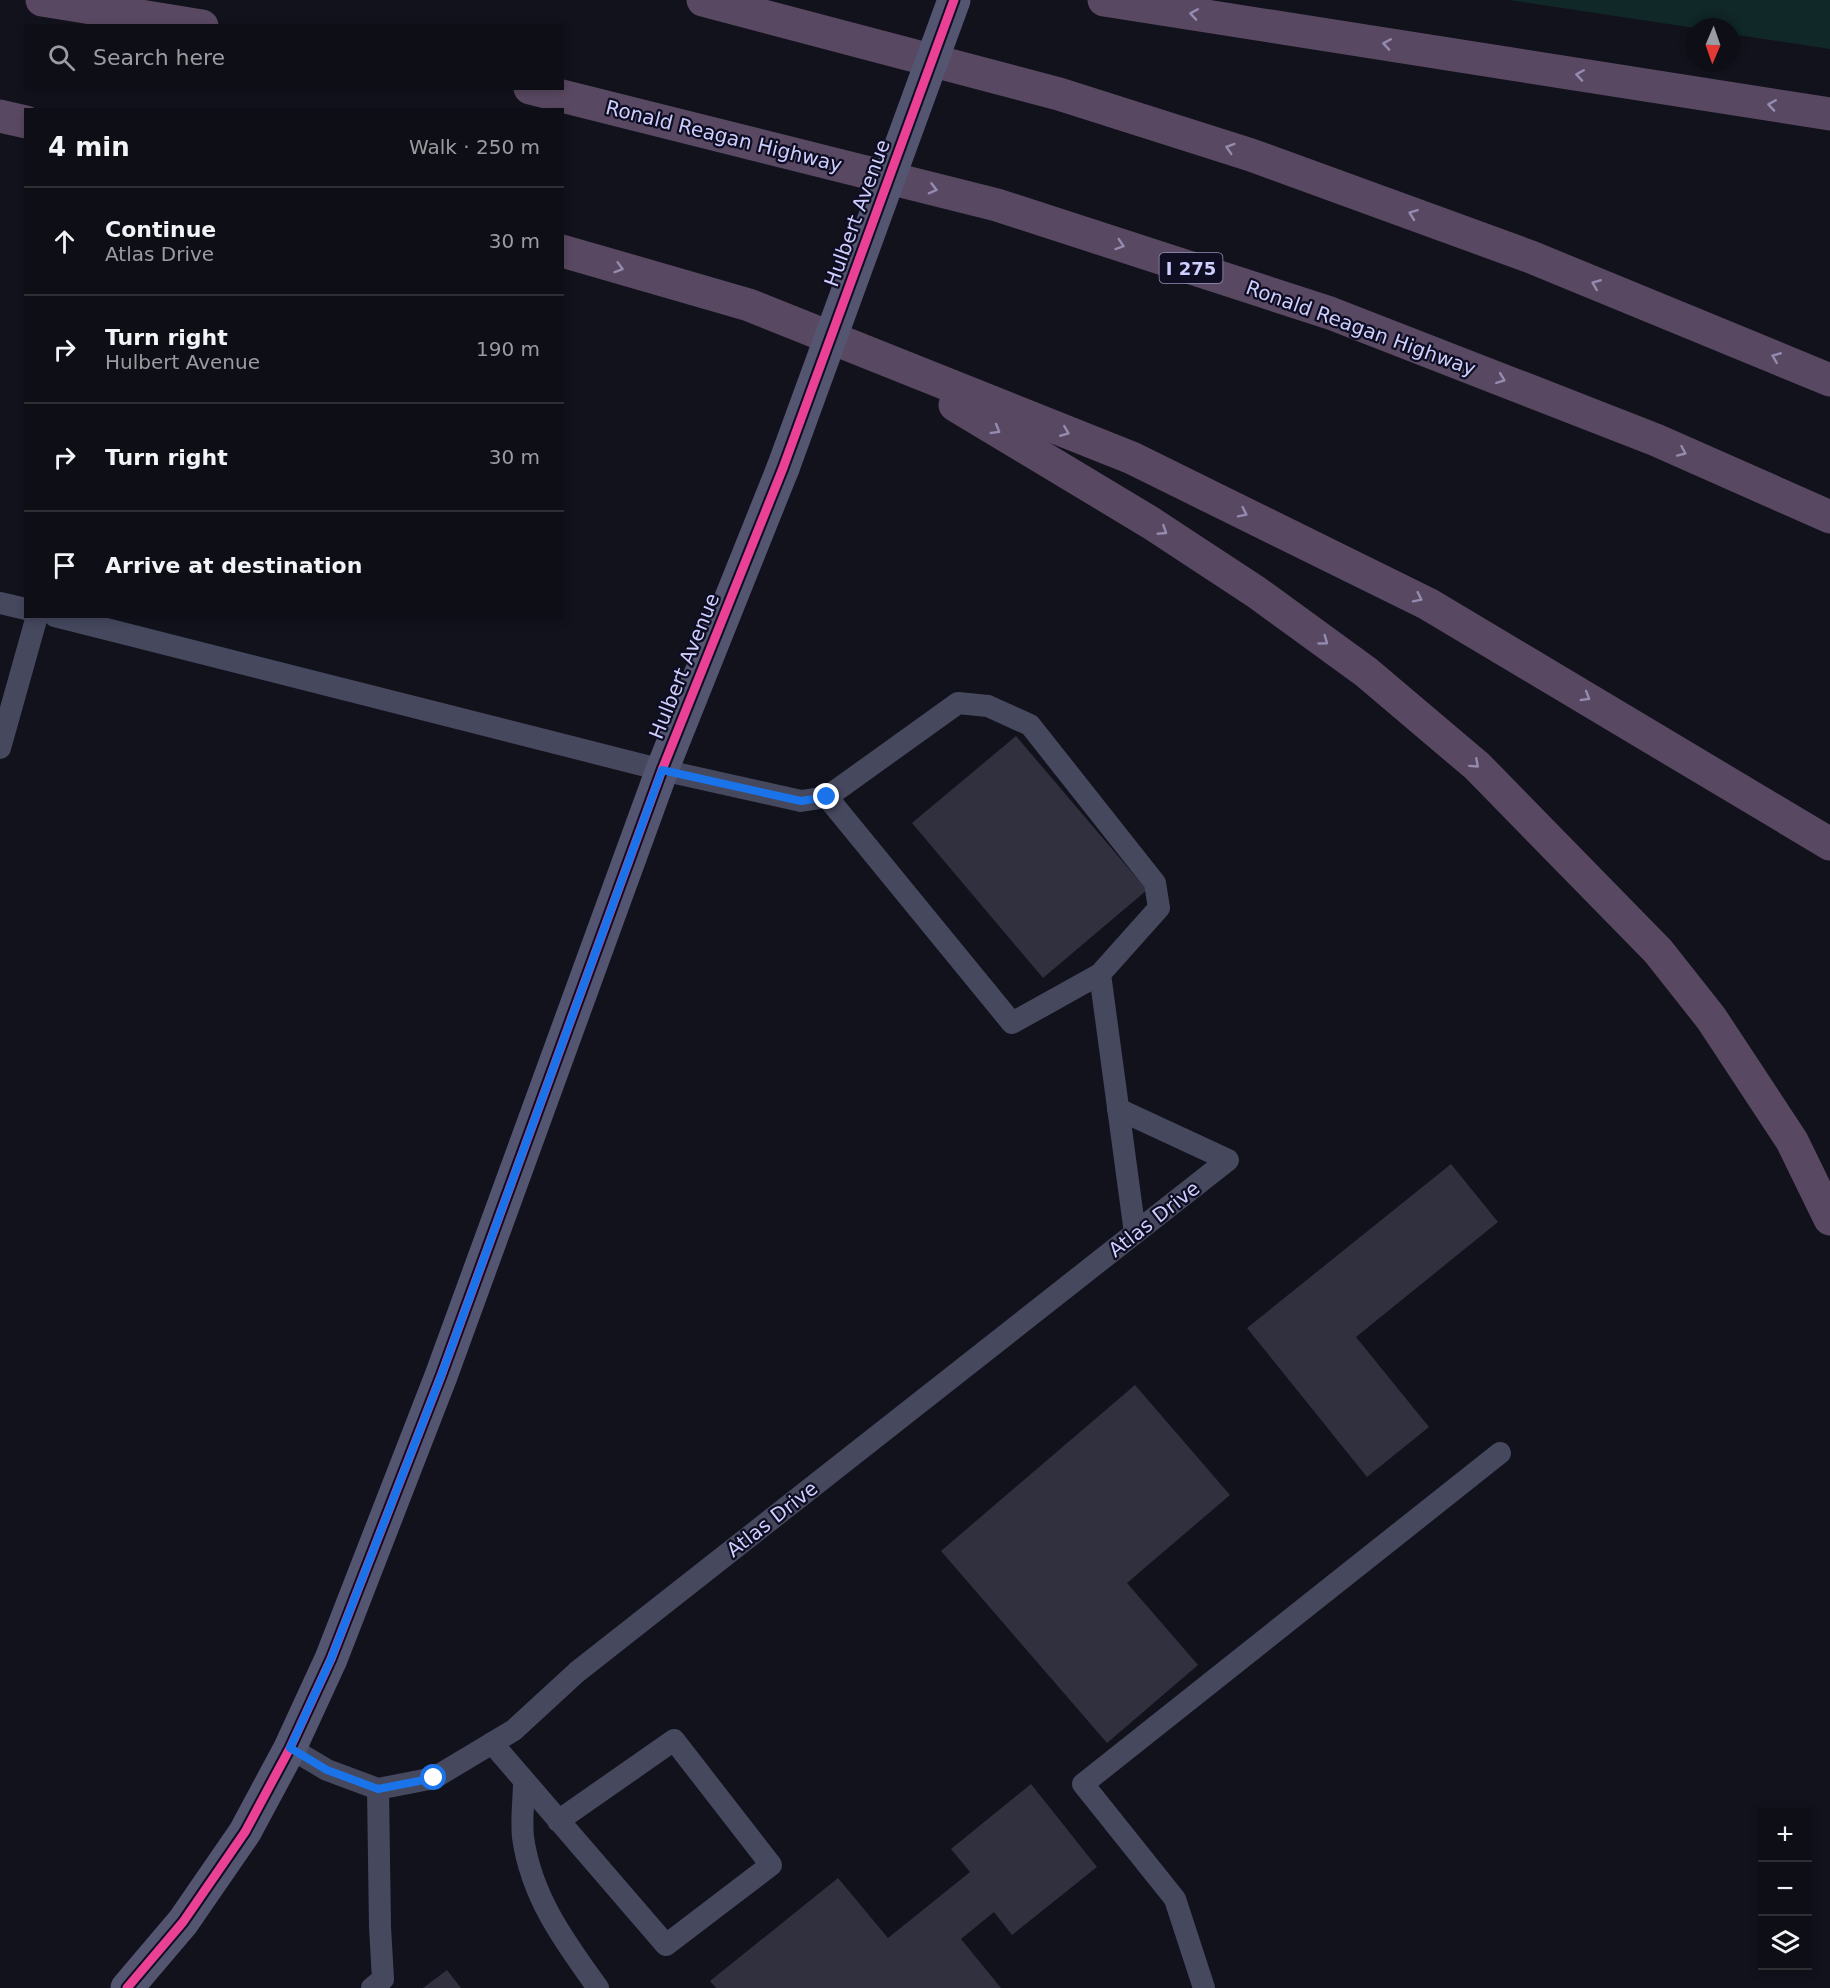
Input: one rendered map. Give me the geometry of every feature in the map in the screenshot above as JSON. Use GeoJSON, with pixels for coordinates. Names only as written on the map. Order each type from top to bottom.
{"type":"FeatureCollection","features":[{"type":"Feature","properties":{"kind":"highway"},"geometry":{"type":"LineString","coordinates":[[42,0],[190,24]]}},
{"type":"Feature","properties":{"kind":"highway"},"geometry":{"type":"LineString","coordinates":[[703,0],[1059,94],[1251,155],[1531,257],[1830,380]]}},
{"type":"Feature","properties":{"kind":"highway"},"geometry":{"type":"LineString","coordinates":[[1104,0],[1830,114]]}},
{"type":"Feature","properties":{"kind":"highway","name":"Ronald Reagan Highway"},"geometry":{"type":"LineString","coordinates":[[538,90],[997,205],[1330,313],[1656,440],[1830,517]]}},
{"type":"Feature","properties":{"kind":"highway"},"geometry":{"type":"LineString","coordinates":[[0,116],[24,122]]}},
{"type":"Feature","properties":{"kind":"highway"},"geometry":{"type":"LineString","coordinates":[[564,252],[749,306],[1132,458],[1428,604],[1830,844]]}},
{"type":"Feature","properties":{"kind":"highway"},"geometry":{"type":"LineString","coordinates":[[874,356],[1150,523],[1256,592],[1366,672],[1477,766],[1658,951],[1712,1018],[1792,1141],[1830,1219]]}},
{"type":"Feature","properties":{"kind":"main road","name":"Hulbert Avenue"},"geometry":{"type":"LineString","coordinates":[[127,1988],[183,1922],[245,1832],[290,1748],[331,1659],[441,1376],[662,770],[783,468],[954,0]]}},
{"type":"Feature","properties":{"kind":"lane"},"geometry":{"type":"LineString","coordinates":[[0,603],[24,609]]}},
{"type":"Feature","properties":{"kind":"lane"},"geometry":{"type":"LineString","coordinates":[[0,748],[36,618]]}},
{"type":"Feature","properties":{"kind":"lane"},"geometry":{"type":"LineString","coordinates":[[63,618],[662,770],[801,801],[827,797],[958,703],[988,706],[1030,725],[1155,884],[1159,908],[1100,974],[1012,1023],[827,797]]}},
{"type":"Feature","properties":{"kind":"lane"},"geometry":{"type":"LineString","coordinates":[[1100,974],[1135,1233]]}},
{"type":"Feature","properties":{"kind":"lane","name":"Atlas Drive"},"geometry":{"type":"LineString","coordinates":[[378,1789],[434,1778],[514,1730],[577,1672],[1228,1160],[1118,1109]]}},
{"type":"Feature","properties":{"kind":"lane"},"geometry":{"type":"LineString","coordinates":[[1204,1988],[1175,1899],[1083,1784],[1500,1453]]}},
{"type":"Feature","properties":{"kind":"lane"},"geometry":{"type":"LineString","coordinates":[[492,1743],[558,1821],[666,1946],[771,1865],[674,1740],[558,1821]]}},
{"type":"Feature","properties":{"kind":"lane"},"geometry":{"type":"LineString","coordinates":[[290,1748],[327,1770],[378,1789],[383,1979],[372,1988]]}},
{"type":"Feature","properties":{"kind":"lane"},"geometry":{"type":"LineString","coordinates":[[524,1781],[523,1835],[531,1877],[561,1937],[598,1988]]}},
{"type":"Feature","properties":{"kind":"green space"},"geometry":{"type":"Polygon","coordinates":[[[1509,0],[1830,0],[1830,49],[1740,35],[1740,18],[1686,18],[1686,27],[1509,0]]]}},
{"type":"Feature","properties":{"kind":"building"},"geometry":{"type":"Polygon","coordinates":[[[1016,736],[1147,890],[1043,978],[912,823],[1016,736]]]}},
{"type":"Feature","properties":{"kind":"building"},"geometry":{"type":"Polygon","coordinates":[[[1451,1164],[1498,1222],[1356,1337],[1429,1427],[1367,1477],[1247,1328],[1451,1164]]]}},
{"type":"Feature","properties":{"kind":"building"},"geometry":{"type":"Polygon","coordinates":[[[1135,1385],[1230,1495],[1127,1583],[1198,1665],[1107,1743],[941,1551],[1135,1385]]]}},
{"type":"Feature","properties":{"kind":"building"},"geometry":{"type":"Polygon","coordinates":[[[1031,1784],[1097,1867],[1012,1935],[994,1912],[961,1939],[1001,1988],[716,1988],[710,1981],[838,1878],[888,1938],[970,1872],[951,1849],[1031,1784]]]}},
{"type":"Feature","properties":{"kind":"building"},"geometry":{"type":"Polygon","coordinates":[[[447,1970],[461,1988],[423,1988],[447,1970]]]}},
{"type":"Feature","properties":{"kind":"cycle path"},"geometry":{"type":"LineString","coordinates":[[127,1988],[183,1922],[245,1832],[290,1748],[331,1659],[441,1376],[662,770],[783,468],[954,0]]}},
{"type":"Feature","properties":{"kind":"route"},"geometry":{"type":"LineString","coordinates":[[434,1778],[378,1789],[327,1770],[290,1748],[331,1659],[441,1376],[662,770],[801,801],[827,797]]}}]}
